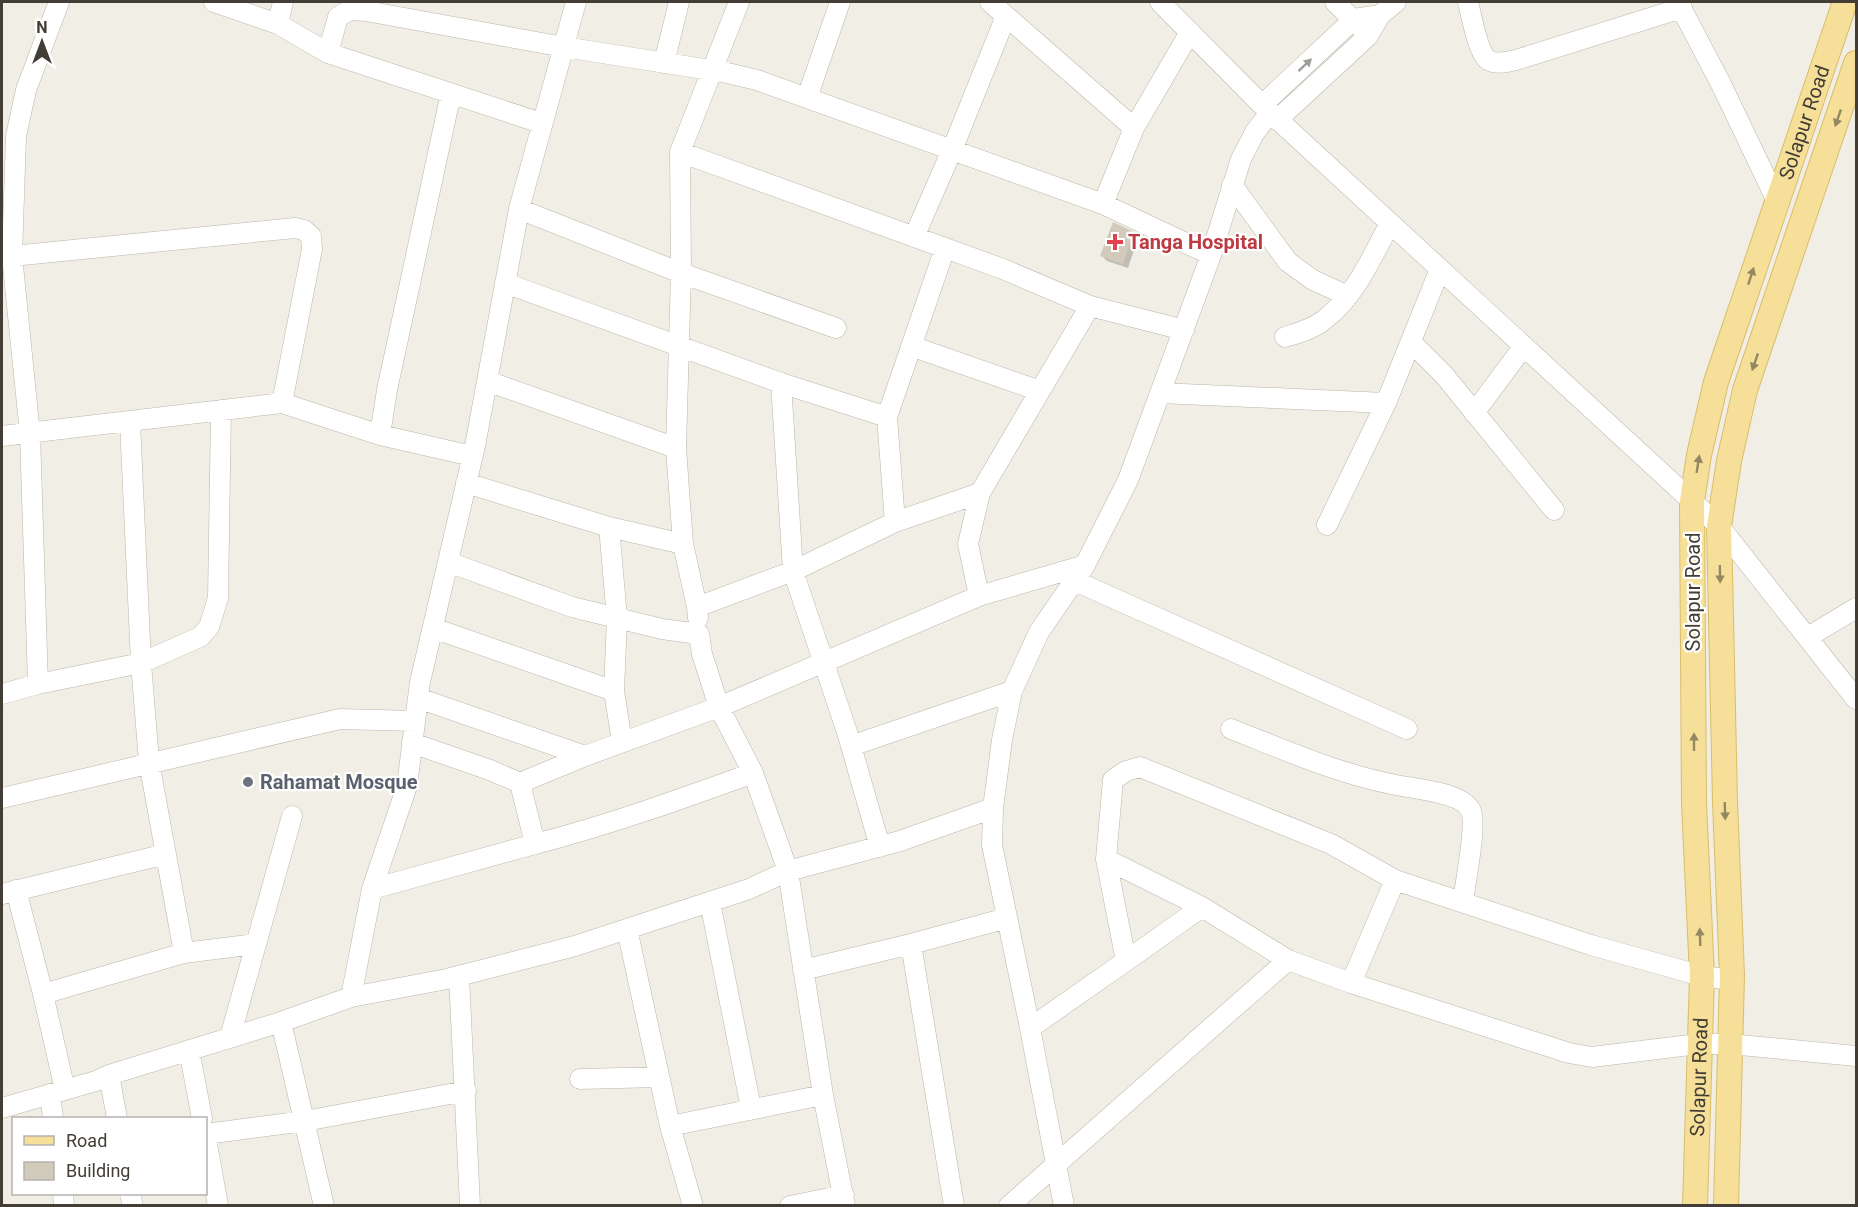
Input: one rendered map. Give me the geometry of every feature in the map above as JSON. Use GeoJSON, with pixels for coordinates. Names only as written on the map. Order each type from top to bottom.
{"type":"FeatureCollection","features":[{"type":"Feature","properties":{"kind":"main road","name":"Solapur Road"},"geometry":{"type":"LineString","coordinates":[[1695,1206],[1698,1044],[1702,976],[1694,803],[1692,501],[1699,455],[1716,382],[1776,199],[1845,2]]}},
{"type":"Feature","properties":{"kind":"main road","name":"Solapur Road"},"geometry":{"type":"LineString","coordinates":[[1726,1206],[1732,980],[1725,802],[1719,526],[1729,461],[1745,390],[1857,63]]}},
{"type":"Feature","properties":{"kind":"street"},"geometry":{"type":"LineString","coordinates":[[38,684],[30,434],[12,256],[16,136],[26,90],[59,2]]}},
{"type":"Feature","properties":{"kind":"street"},"geometry":{"type":"LineString","coordinates":[[214,2],[278,24],[328,53],[541,123]]}},
{"type":"Feature","properties":{"kind":"street"},"geometry":{"type":"LineString","coordinates":[[278,24],[283,2]]}},
{"type":"Feature","properties":{"kind":"street"},"geometry":{"type":"LineString","coordinates":[[351,997],[372,889],[407,786],[418,698],[472,456],[519,209],[576,2]]}},
{"type":"Feature","properties":{"kind":"street"},"geometry":{"type":"LineString","coordinates":[[664,63],[679,2]]}},
{"type":"Feature","properties":{"kind":"street"},"geometry":{"type":"LineString","coordinates":[[739,2],[680,152],[681,273],[676,448],[683,544],[697,606],[702,654],[719,707],[753,773],[788,871],[823,1095],[845,1200],[790,1206]]}},
{"type":"Feature","properties":{"kind":"street"},"geometry":{"type":"LineString","coordinates":[[807,98],[840,2]]}},
{"type":"Feature","properties":{"kind":"street"},"geometry":{"type":"LineString","coordinates":[[990,2],[1134,128]]}},
{"type":"Feature","properties":{"kind":"street"},"geometry":{"type":"LineString","coordinates":[[1160,2],[1270,113],[1719,526],[1857,699]]}},
{"type":"Feature","properties":{"kind":"street"},"geometry":{"type":"LineString","coordinates":[[1335,2],[1368,36]]}},
{"type":"Feature","properties":{"kind":"street"},"geometry":{"type":"LineString","coordinates":[[1270,113],[1368,36],[1380,15],[1396,2]]}},
{"type":"Feature","properties":{"kind":"street"},"geometry":{"type":"LineString","coordinates":[[1468,2],[1482,53],[1488,60],[1501,63],[1680,5],[1776,199]]}},
{"type":"Feature","properties":{"kind":"street"},"geometry":{"type":"LineString","coordinates":[[328,53],[338,17],[350,10],[366,10],[757,80],[1103,204],[1211,255]]}},
{"type":"Feature","properties":{"kind":"street"},"geometry":{"type":"LineString","coordinates":[[1064,1206],[992,845],[993,808],[1002,740],[1012,691],[1039,632],[1080,573],[1128,480],[1211,255],[1241,159],[1255,132],[1354,19],[1380,15]]}},
{"type":"Feature","properties":{"kind":"street"},"geometry":{"type":"LineString","coordinates":[[914,237],[1006,16]]}},
{"type":"Feature","properties":{"kind":"street"},"geometry":{"type":"LineString","coordinates":[[1103,204],[1134,128],[1190,32]]}},
{"type":"Feature","properties":{"kind":"street"},"geometry":{"type":"LineString","coordinates":[[380,435],[387,390],[451,93]]}},
{"type":"Feature","properties":{"kind":"street"},"geometry":{"type":"LineString","coordinates":[[680,152],[1003,269],[1090,306],[1184,330]]}},
{"type":"Feature","properties":{"kind":"street"},"geometry":{"type":"LineString","coordinates":[[1232,185],[1288,262],[1313,280],[1348,296]]}},
{"type":"Feature","properties":{"kind":"street"},"geometry":{"type":"LineString","coordinates":[[519,209],[681,273],[836,328]]}},
{"type":"Feature","properties":{"kind":"street"},"geometry":{"type":"LineString","coordinates":[[1285,337],[1302,332],[1323,321],[1340,306],[1390,224]]}},
{"type":"Feature","properties":{"kind":"street"},"geometry":{"type":"LineString","coordinates":[[12,256],[295,228],[304,230],[311,236],[312,249],[282,403]]}},
{"type":"Feature","properties":{"kind":"street"},"geometry":{"type":"LineString","coordinates":[[895,522],[887,417],[945,248]]}},
{"type":"Feature","properties":{"kind":"street"},"geometry":{"type":"LineString","coordinates":[[1327,525],[1386,403],[1440,269]]}},
{"type":"Feature","properties":{"kind":"street"},"geometry":{"type":"LineString","coordinates":[[505,283],[780,383],[887,417]]}},
{"type":"Feature","properties":{"kind":"street"},"geometry":{"type":"LineString","coordinates":[[979,596],[968,544],[980,493],[1090,306]]}},
{"type":"Feature","properties":{"kind":"street"},"geometry":{"type":"LineString","coordinates":[[1411,342],[1432,362],[1554,510]]}},
{"type":"Feature","properties":{"kind":"street"},"geometry":{"type":"LineString","coordinates":[[911,346],[1040,391]]}},
{"type":"Feature","properties":{"kind":"street"},"geometry":{"type":"LineString","coordinates":[[1474,413],[1524,346]]}},
{"type":"Feature","properties":{"kind":"street"},"geometry":{"type":"LineString","coordinates":[[487,381],[676,448]]}},
{"type":"Feature","properties":{"kind":"street"},"geometry":{"type":"LineString","coordinates":[[780,383],[793,571],[851,746],[880,847]]}},
{"type":"Feature","properties":{"kind":"street"},"geometry":{"type":"LineString","coordinates":[[1160,393],[1386,403]]}},
{"type":"Feature","properties":{"kind":"street"},"geometry":{"type":"LineString","coordinates":[[2,436],[282,403],[380,435],[472,456]]}},
{"type":"Feature","properties":{"kind":"street"},"geometry":{"type":"LineString","coordinates":[[2,694],[38,684],[141,663],[200,637],[210,627],[218,598],[221,410]]}},
{"type":"Feature","properties":{"kind":"street"},"geometry":{"type":"LineString","coordinates":[[130,422],[141,663],[149,762],[184,952]]}},
{"type":"Feature","properties":{"kind":"street"},"geometry":{"type":"LineString","coordinates":[[466,483],[609,528],[683,544]]}},
{"type":"Feature","properties":{"kind":"street"},"geometry":{"type":"LineString","coordinates":[[697,606],[793,571],[895,522],[980,493]]}},
{"type":"Feature","properties":{"kind":"street"},"geometry":{"type":"LineString","coordinates":[[609,528],[617,618],[614,691],[622,742]]}},
{"type":"Feature","properties":{"kind":"street"},"geometry":{"type":"LineString","coordinates":[[448,562],[572,607],[662,629],[699,634]]}},
{"type":"Feature","properties":{"kind":"street"},"geometry":{"type":"LineString","coordinates":[[412,743],[520,783],[585,756],[719,707],[979,596],[1080,573],[1407,729]]}},
{"type":"Feature","properties":{"kind":"street"},"geometry":{"type":"LineString","coordinates":[[1808,638],[1857,608]]}},
{"type":"Feature","properties":{"kind":"street"},"geometry":{"type":"LineString","coordinates":[[433,628],[614,691]]}},
{"type":"Feature","properties":{"kind":"street"},"geometry":{"type":"LineString","coordinates":[[851,746],[1012,691]]}},
{"type":"Feature","properties":{"kind":"street"},"geometry":{"type":"LineString","coordinates":[[418,698],[585,756]]}},
{"type":"Feature","properties":{"kind":"street"},"geometry":{"type":"LineString","coordinates":[[2,798],[340,719],[415,721]]}},
{"type":"Feature","properties":{"kind":"street"},"geometry":{"type":"LineString","coordinates":[[1231,729],[1343,772],[1464,802],[1472,813],[1472,830],[1463,902]]}},
{"type":"Feature","properties":{"kind":"street"},"geometry":{"type":"LineString","coordinates":[[1126,961],[1106,859],[1113,780],[1126,771],[1140,767],[1331,844],[1395,880],[1591,945],[1702,976],[1732,980]]}},
{"type":"Feature","properties":{"kind":"street"},"geometry":{"type":"LineString","coordinates":[[372,889],[650,810],[753,773]]}},
{"type":"Feature","properties":{"kind":"street"},"geometry":{"type":"LineString","coordinates":[[520,783],[535,844]]}},
{"type":"Feature","properties":{"kind":"street"},"geometry":{"type":"LineString","coordinates":[[2,1108],[96,1082],[109,1075],[281,1022],[351,997],[459,976],[576,946],[749,889],[788,871],[880,847],[993,808]]}},
{"type":"Feature","properties":{"kind":"street"},"geometry":{"type":"LineString","coordinates":[[230,1037],[292,816]]}},
{"type":"Feature","properties":{"kind":"street"},"geometry":{"type":"LineString","coordinates":[[53,1117],[58,1092],[43,994],[9,892],[166,854]]}},
{"type":"Feature","properties":{"kind":"street"},"geometry":{"type":"LineString","coordinates":[[1106,859],[1202,907],[1288,960],[1351,983],[1569,1053],[1592,1057],[1698,1044],[1729,1044],[1857,1056]]}},
{"type":"Feature","properties":{"kind":"street"},"geometry":{"type":"LineString","coordinates":[[1351,983],[1395,880]]}},
{"type":"Feature","properties":{"kind":"street"},"geometry":{"type":"LineString","coordinates":[[710,902],[751,1108]]}},
{"type":"Feature","properties":{"kind":"street"},"geometry":{"type":"LineString","coordinates":[[1030,1028],[1202,907]]}},
{"type":"Feature","properties":{"kind":"street"},"geometry":{"type":"LineString","coordinates":[[803,970],[1007,918]]}},
{"type":"Feature","properties":{"kind":"street"},"geometry":{"type":"LineString","coordinates":[[627,929],[670,1126],[693,1206]]}},
{"type":"Feature","properties":{"kind":"street"},"geometry":{"type":"LineString","coordinates":[[43,994],[184,952],[256,944]]}},
{"type":"Feature","properties":{"kind":"street"},"geometry":{"type":"LineString","coordinates":[[911,944],[954,1206]]}},
{"type":"Feature","properties":{"kind":"street"},"geometry":{"type":"LineString","coordinates":[[1009,1206],[1288,960]]}},
{"type":"Feature","properties":{"kind":"street"},"geometry":{"type":"LineString","coordinates":[[459,976],[470,1206]]}},
{"type":"Feature","properties":{"kind":"street"},"geometry":{"type":"LineString","coordinates":[[281,1022],[324,1206]]}},
{"type":"Feature","properties":{"kind":"street"},"geometry":{"type":"LineString","coordinates":[[189,1050],[202,1117]]}},
{"type":"Feature","properties":{"kind":"street"},"geometry":{"type":"LineString","coordinates":[[109,1075],[117,1117]]}},
{"type":"Feature","properties":{"kind":"street"},"geometry":{"type":"LineString","coordinates":[[580,1079],[659,1077]]}},
{"type":"Feature","properties":{"kind":"street"},"geometry":{"type":"LineString","coordinates":[[207,1136],[466,1092]]}},
{"type":"Feature","properties":{"kind":"street"},"geometry":{"type":"LineString","coordinates":[[670,1126],[823,1095]]}},
{"type":"Feature","properties":{"kind":"street"},"geometry":{"type":"LineString","coordinates":[[207,1142],[218,1206]]}},
{"type":"Feature","properties":{"kind":"building"},"geometry":{"type":"Polygon","coordinates":[[[1113,222],[1134,232],[1123,264],[1100,256],[1113,222]]]}},
{"type":"Feature","properties":{"kind":"place","name":"Tanga Hospital"},"geometry":{"type":"Point","coordinates":[1115,242]}},
{"type":"Feature","properties":{"kind":"place","name":"Rahamat Mosque"},"geometry":{"type":"Point","coordinates":[248,782]}}]}
